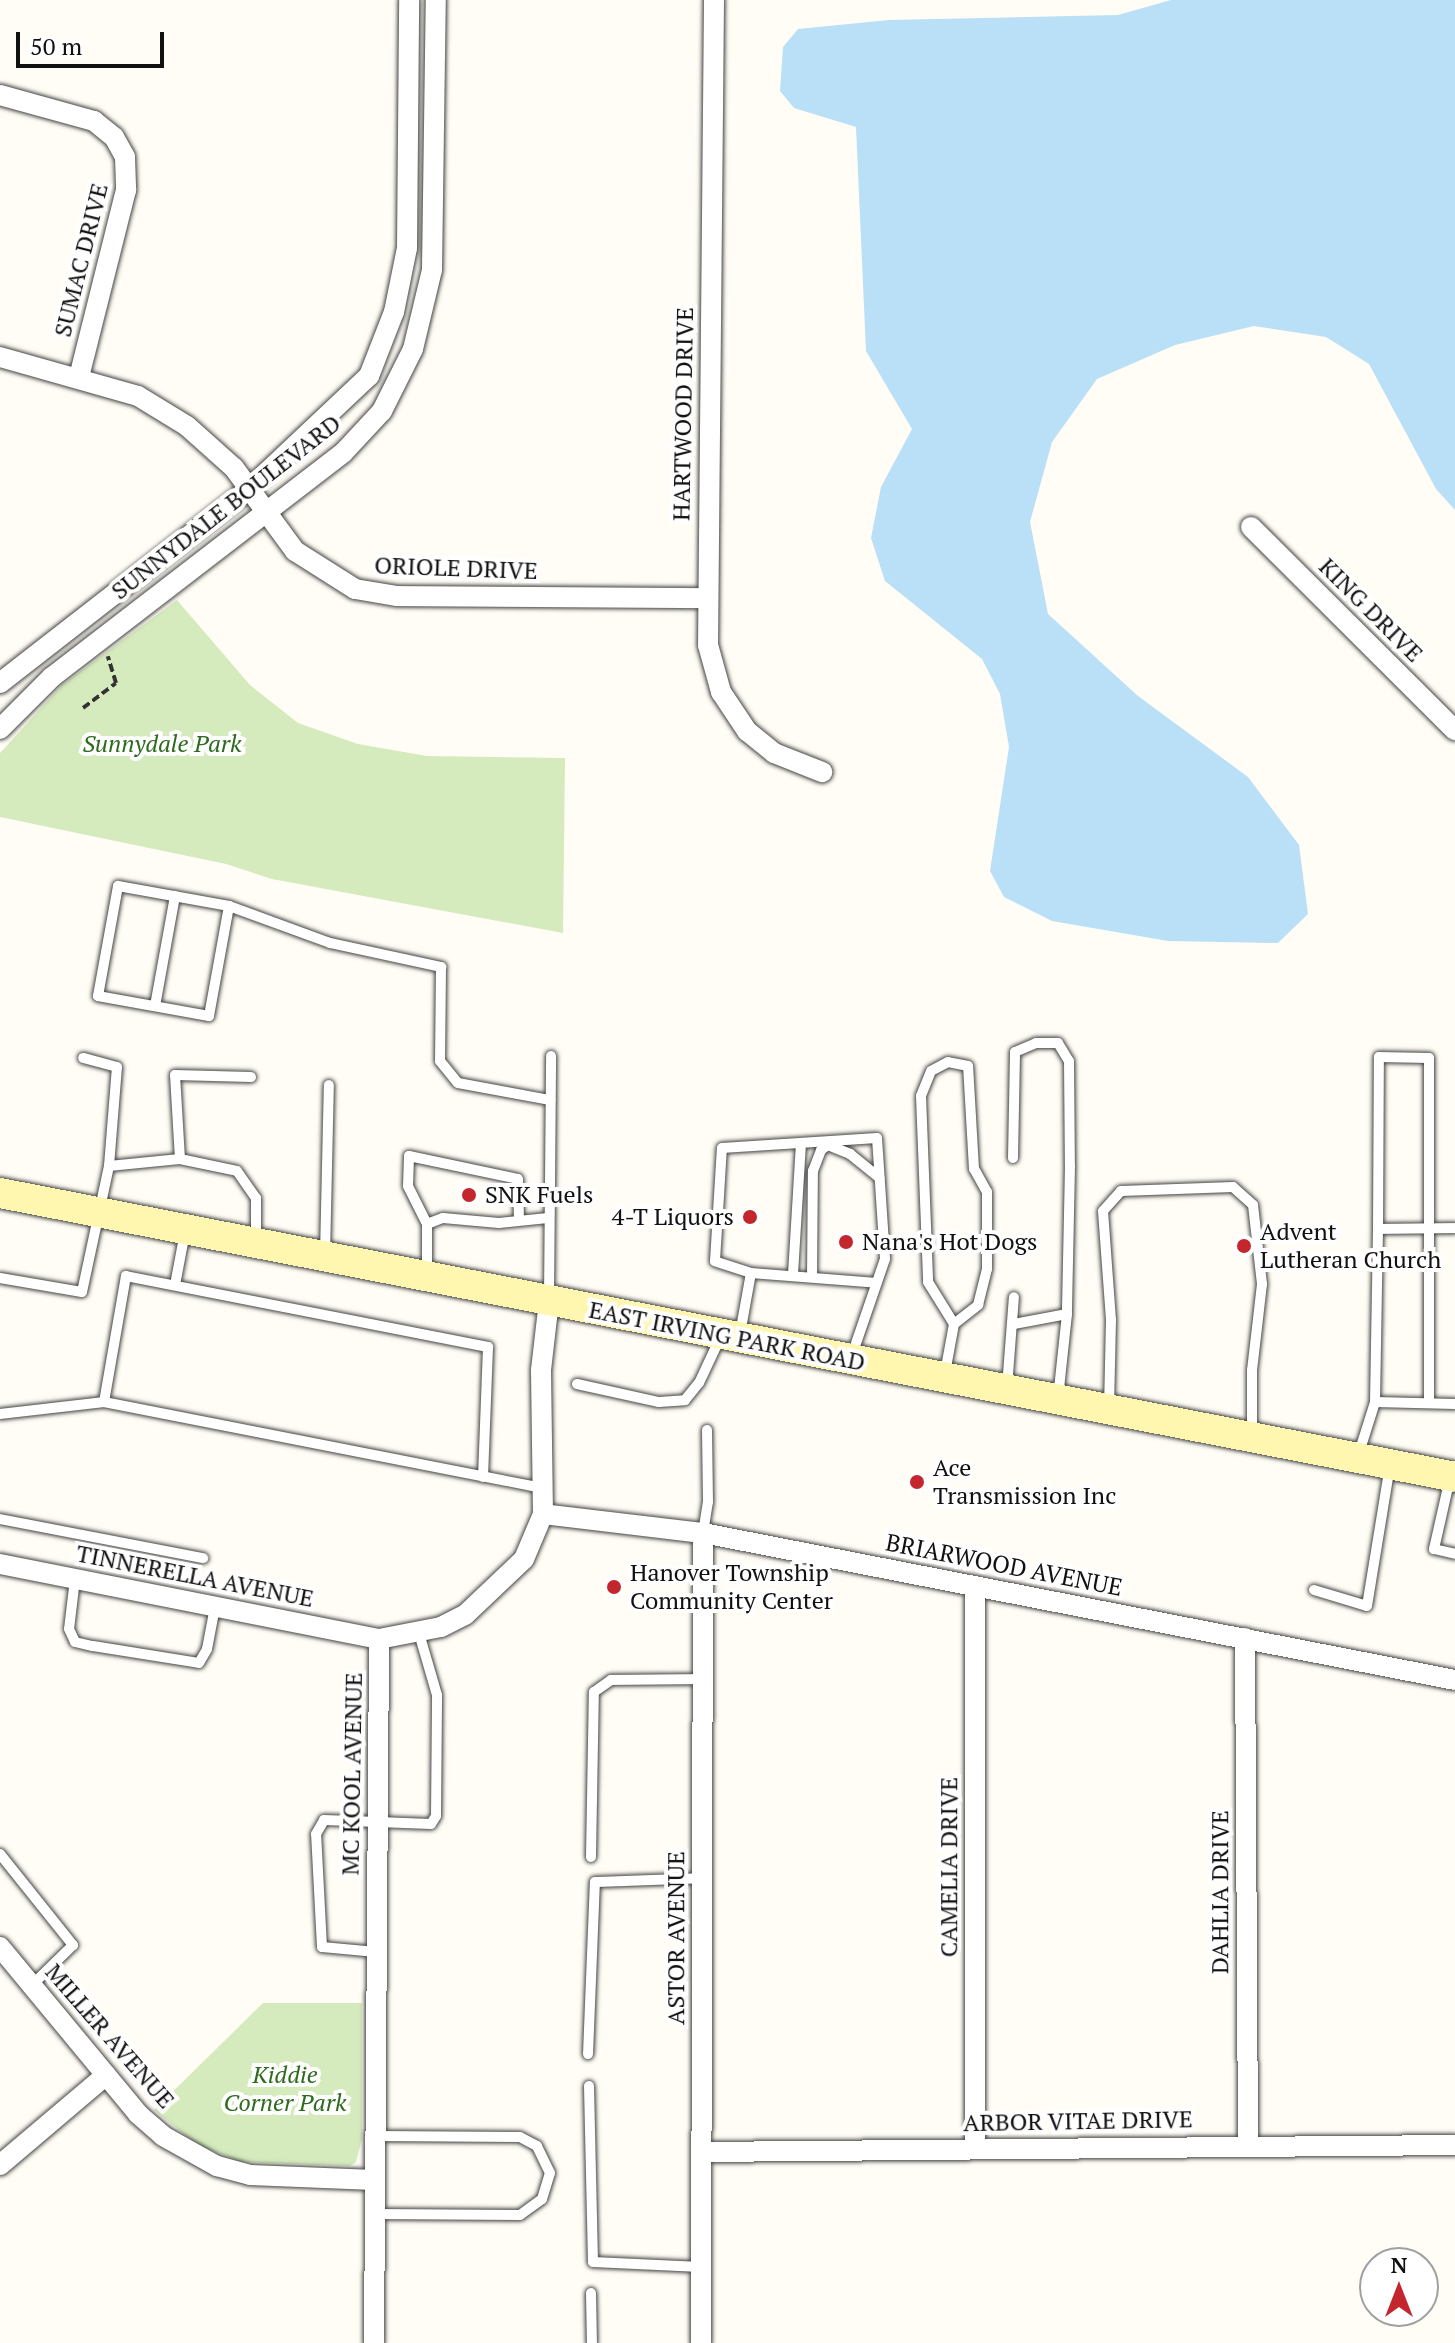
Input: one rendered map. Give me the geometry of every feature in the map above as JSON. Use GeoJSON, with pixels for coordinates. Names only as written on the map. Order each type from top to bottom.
{"type":"FeatureCollection","features":[{"type":"Feature","properties":{"kind":"main road","name":"EAST IRVING PARK ROAD"},"geometry":{"type":"LineString","coordinates":[[0,1193],[1453,1476]]}},
{"type":"Feature","properties":{"kind":"street","name":"SUNNYDALE BOULEVARD"},"geometry":{"type":"LineString","coordinates":[[2,678],[249,489],[359,389],[389,330],[407,248],[409,0]]}},
{"type":"Feature","properties":{"kind":"street","name":"SUNNYDALE BOULEVARD"},"geometry":{"type":"LineString","coordinates":[[0,729],[97,640],[267,515],[367,429],[392,395],[413,349],[434,249],[436,0]]}},
{"type":"Feature","properties":{"kind":"street","name":"HARTWOOD DRIVE"},"geometry":{"type":"LineString","coordinates":[[714,0],[706,598],[710,660],[734,714],[774,753],[822,772]]}},
{"type":"Feature","properties":{"kind":"street","name":"SUMAC DRIVE"},"geometry":{"type":"LineString","coordinates":[[0,95],[94,121],[114,137],[125,157],[126,190],[79,377]]}},
{"type":"Feature","properties":{"kind":"street","name":"ORIOLE DRIVE"},"geometry":{"type":"LineString","coordinates":[[0,357],[138,396],[187,426],[249,489],[305,561],[366,592],[706,598]]}},
{"type":"Feature","properties":{"kind":"street","name":"KING DRIVE"},"geometry":{"type":"LineString","coordinates":[[1251,527],[1455,730]]}},
{"type":"Feature","properties":{"kind":"street"},"geometry":{"type":"LineString","coordinates":[[2,678],[27,701]]}},
{"type":"Feature","properties":{"kind":"street","name":"MC KOOL AVENUE"},"geometry":{"type":"LineString","coordinates":[[374,2343],[379,1639],[419,1633],[465,1615],[508,1578],[524,1559],[543,1514],[541,1370],[549,1301]]}},
{"type":"Feature","properties":{"kind":"street","name":"BRIARWOOD AVENUE"},"geometry":{"type":"LineString","coordinates":[[543,1514],[703,1533],[1455,1680]]}},
{"type":"Feature","properties":{"kind":"street","name":"ASTOR AVENUE"},"geometry":{"type":"LineString","coordinates":[[701,2343],[703,1533]]}},
{"type":"Feature","properties":{"kind":"street","name":"TINNERELLA AVENUE"},"geometry":{"type":"LineString","coordinates":[[0,1564],[379,1639]]}},
{"type":"Feature","properties":{"kind":"street","name":"CAMELIA DRIVE"},"geometry":{"type":"LineString","coordinates":[[975,1586],[975,2148]]}},
{"type":"Feature","properties":{"kind":"street","name":"DAHLIA DRIVE"},"geometry":{"type":"LineString","coordinates":[[1245,1638],[1248,2145]]}},
{"type":"Feature","properties":{"kind":"street","name":"MILLER AVENUE"},"geometry":{"type":"LineString","coordinates":[[0,1947],[106,2075],[163,2136],[217,2166],[287,2179],[374,2180]]}},
{"type":"Feature","properties":{"kind":"street"},"geometry":{"type":"LineString","coordinates":[[0,2165],[106,2075]]}},
{"type":"Feature","properties":{"kind":"street","name":"ARBOR VITAE DRIVE"},"geometry":{"type":"LineString","coordinates":[[701,2152],[1455,2145]]}},
{"type":"Feature","properties":{"kind":"lane"},"geometry":{"type":"LineString","coordinates":[[229,906],[209,1016],[98,996],[118,886],[229,906],[330,943],[441,967],[440,1061],[458,1083],[550,1100]]}},
{"type":"Feature","properties":{"kind":"lane"},"geometry":{"type":"LineString","coordinates":[[155,1006],[175,896]]}},
{"type":"Feature","properties":{"kind":"lane"},"geometry":{"type":"LineString","coordinates":[[1013,1158],[1015,1052],[1036,1043],[1058,1043],[1069,1061],[1067,1314],[1058,1400]]}},
{"type":"Feature","properties":{"kind":"lane"},"geometry":{"type":"LineString","coordinates":[[549,1301],[551,1056]]}},
{"type":"Feature","properties":{"kind":"lane"},"geometry":{"type":"LineString","coordinates":[[1358,1458],[1375,1402],[1379,1057],[1429,1058],[1432,1228],[1429,1403]]}},
{"type":"Feature","properties":{"kind":"lane"},"geometry":{"type":"LineString","coordinates":[[0,1278],[82,1292],[109,1166],[117,1067],[83,1058]]}},
{"type":"Feature","properties":{"kind":"lane"},"geometry":{"type":"LineString","coordinates":[[944,1378],[954,1324],[978,1305],[987,1269],[987,1192],[974,1169],[968,1066],[948,1062],[931,1071],[921,1096],[928,1282],[954,1324]]}},
{"type":"Feature","properties":{"kind":"lane"},"geometry":{"type":"LineString","coordinates":[[180,1159],[175,1075],[251,1077]]}},
{"type":"Feature","properties":{"kind":"lane"},"geometry":{"type":"LineString","coordinates":[[325,1257],[329,1085]]}},
{"type":"Feature","properties":{"kind":"lane"},"geometry":{"type":"LineString","coordinates":[[850,1360],[877,1283],[885,1259],[877,1138],[722,1148],[715,1261],[751,1273],[877,1283]]}},
{"type":"Feature","properties":{"kind":"lane"},"geometry":{"type":"LineString","coordinates":[[793,1274],[801,1143]]}},
{"type":"Feature","properties":{"kind":"lane"},"geometry":{"type":"LineString","coordinates":[[812,1277],[813,1171],[821,1150],[828,1145],[850,1154],[880,1178]]}},
{"type":"Feature","properties":{"kind":"lane"},"geometry":{"type":"LineString","coordinates":[[427,1277],[427,1224],[408,1186],[409,1156],[518,1179],[519,1219]]}},
{"type":"Feature","properties":{"kind":"lane"},"geometry":{"type":"LineString","coordinates":[[109,1166],[180,1159],[237,1171],[256,1198],[256,1243]]}},
{"type":"Feature","properties":{"kind":"lane"},"geometry":{"type":"LineString","coordinates":[[1109,1410],[1111,1320],[1103,1211],[1121,1191],[1233,1187],[1253,1205],[1262,1284],[1252,1370],[1252,1437]]}},
{"type":"Feature","properties":{"kind":"lane"},"geometry":{"type":"LineString","coordinates":[[427,1224],[443,1218],[548,1218]]}},
{"type":"Feature","properties":{"kind":"lane"},"geometry":{"type":"LineString","coordinates":[[1378,1229],[1455,1228]]}},
{"type":"Feature","properties":{"kind":"lane"},"geometry":{"type":"LineString","coordinates":[[175,1285],[186,1229]]}},
{"type":"Feature","properties":{"kind":"lane"},"geometry":{"type":"LineString","coordinates":[[577,1384],[659,1402],[685,1400],[730,1336],[751,1273]]}},
{"type":"Feature","properties":{"kind":"lane"},"geometry":{"type":"LineString","coordinates":[[104,1402],[126,1276],[175,1285],[488,1347],[483,1477]]}},
{"type":"Feature","properties":{"kind":"lane"},"geometry":{"type":"LineString","coordinates":[[1007,1390],[1014,1297]]}},
{"type":"Feature","properties":{"kind":"lane"},"geometry":{"type":"LineString","coordinates":[[1014,1324],[1067,1314]]}},
{"type":"Feature","properties":{"kind":"lane"},"geometry":{"type":"LineString","coordinates":[[0,1414],[104,1402],[544,1488]]}},
{"type":"Feature","properties":{"kind":"lane"},"geometry":{"type":"LineString","coordinates":[[1375,1402],[1455,1404]]}},
{"type":"Feature","properties":{"kind":"lane"},"geometry":{"type":"LineString","coordinates":[[703,1533],[708,1502],[707,1430]]}},
{"type":"Feature","properties":{"kind":"lane"},"geometry":{"type":"LineString","coordinates":[[1314,1590],[1367,1606],[1390,1464]]}},
{"type":"Feature","properties":{"kind":"lane"},"geometry":{"type":"LineString","coordinates":[[1453,1476],[1434,1549],[1455,1554]]}},
{"type":"Feature","properties":{"kind":"lane"},"geometry":{"type":"LineString","coordinates":[[0,1519],[203,1558]]}},
{"type":"Feature","properties":{"kind":"lane"},"geometry":{"type":"LineString","coordinates":[[75,1579],[69,1629],[75,1642],[93,1646],[199,1663],[207,1649],[215,1607]]}},
{"type":"Feature","properties":{"kind":"lane"},"geometry":{"type":"LineString","coordinates":[[376,1952],[322,1947],[316,1834],[324,1820],[378,1825],[431,1824],[436,1816],[437,1695],[419,1633]]}},
{"type":"Feature","properties":{"kind":"lane"},"geometry":{"type":"LineString","coordinates":[[591,1857],[594,1692],[611,1680],[703,1679]]}},
{"type":"Feature","properties":{"kind":"lane"},"geometry":{"type":"LineString","coordinates":[[0,1854],[73,1945],[32,1985]]}},
{"type":"Feature","properties":{"kind":"lane"},"geometry":{"type":"LineString","coordinates":[[588,2054],[595,1882],[702,1878]]}},
{"type":"Feature","properties":{"kind":"lane"},"geometry":{"type":"LineString","coordinates":[[589,2086],[593,2262],[701,2267]]}},
{"type":"Feature","properties":{"kind":"lane"},"geometry":{"type":"LineString","coordinates":[[374,2214],[520,2215],[542,2199],[550,2173],[537,2146],[520,2137],[376,2136]]}},
{"type":"Feature","properties":{"kind":"lane"},"geometry":{"type":"LineString","coordinates":[[591,2293],[592,2343]]}},
{"type":"Feature","properties":{"kind":"path"},"geometry":{"type":"LineString","coordinates":[[83,708],[116,683],[115,667],[97,640]]}},
{"type":"Feature","properties":{"kind":"green space","name":"Sunnydale Park"},"geometry":{"type":"Polygon","coordinates":[[[177,600],[250,685],[298,723],[358,744],[427,756],[565,758],[563,933],[272,879],[226,864],[0,817],[0,753],[62,685],[177,600]]]}},
{"type":"Feature","properties":{"kind":"green space","name":"Kiddie Corner Park"},"geometry":{"type":"Polygon","coordinates":[[[263,2003],[362,2003],[362,2139],[356,2162],[350,2166],[241,2162],[198,2145],[154,2110],[263,2003]]]}},
{"type":"Feature","properties":{"kind":"water"},"geometry":{"type":"Polygon","coordinates":[[[1171,0],[1455,0],[1455,510],[1436,489],[1369,364],[1326,337],[1254,326],[1175,345],[1097,379],[1052,442],[1030,522],[1048,614],[1138,696],[1248,777],[1299,845],[1308,914],[1278,943],[1168,941],[1052,921],[1004,897],[990,871],[1009,747],[1000,694],[982,659],[885,581],[871,538],[881,487],[912,429],[866,351],[856,127],[794,108],[780,91],[783,47],[798,29],[889,20],[1118,15],[1171,0]]]}},
{"type":"Feature","properties":{"kind":"place","name":"SNK Fuels"},"geometry":{"type":"Point","coordinates":[469,1195]}},
{"type":"Feature","properties":{"kind":"place","name":"4-T Liquors"},"geometry":{"type":"Point","coordinates":[750,1217]}},
{"type":"Feature","properties":{"kind":"place","name":"Nana's Hot Dogs"},"geometry":{"type":"Point","coordinates":[846,1242]}},
{"type":"Feature","properties":{"kind":"place","name":"Advent Lutheran Church"},"geometry":{"type":"Point","coordinates":[1244,1246]}},
{"type":"Feature","properties":{"kind":"place","name":"Ace Transmission Inc"},"geometry":{"type":"Point","coordinates":[917,1482]}},
{"type":"Feature","properties":{"kind":"place","name":"Hanover Township Community Center"},"geometry":{"type":"Point","coordinates":[614,1587]}}]}
